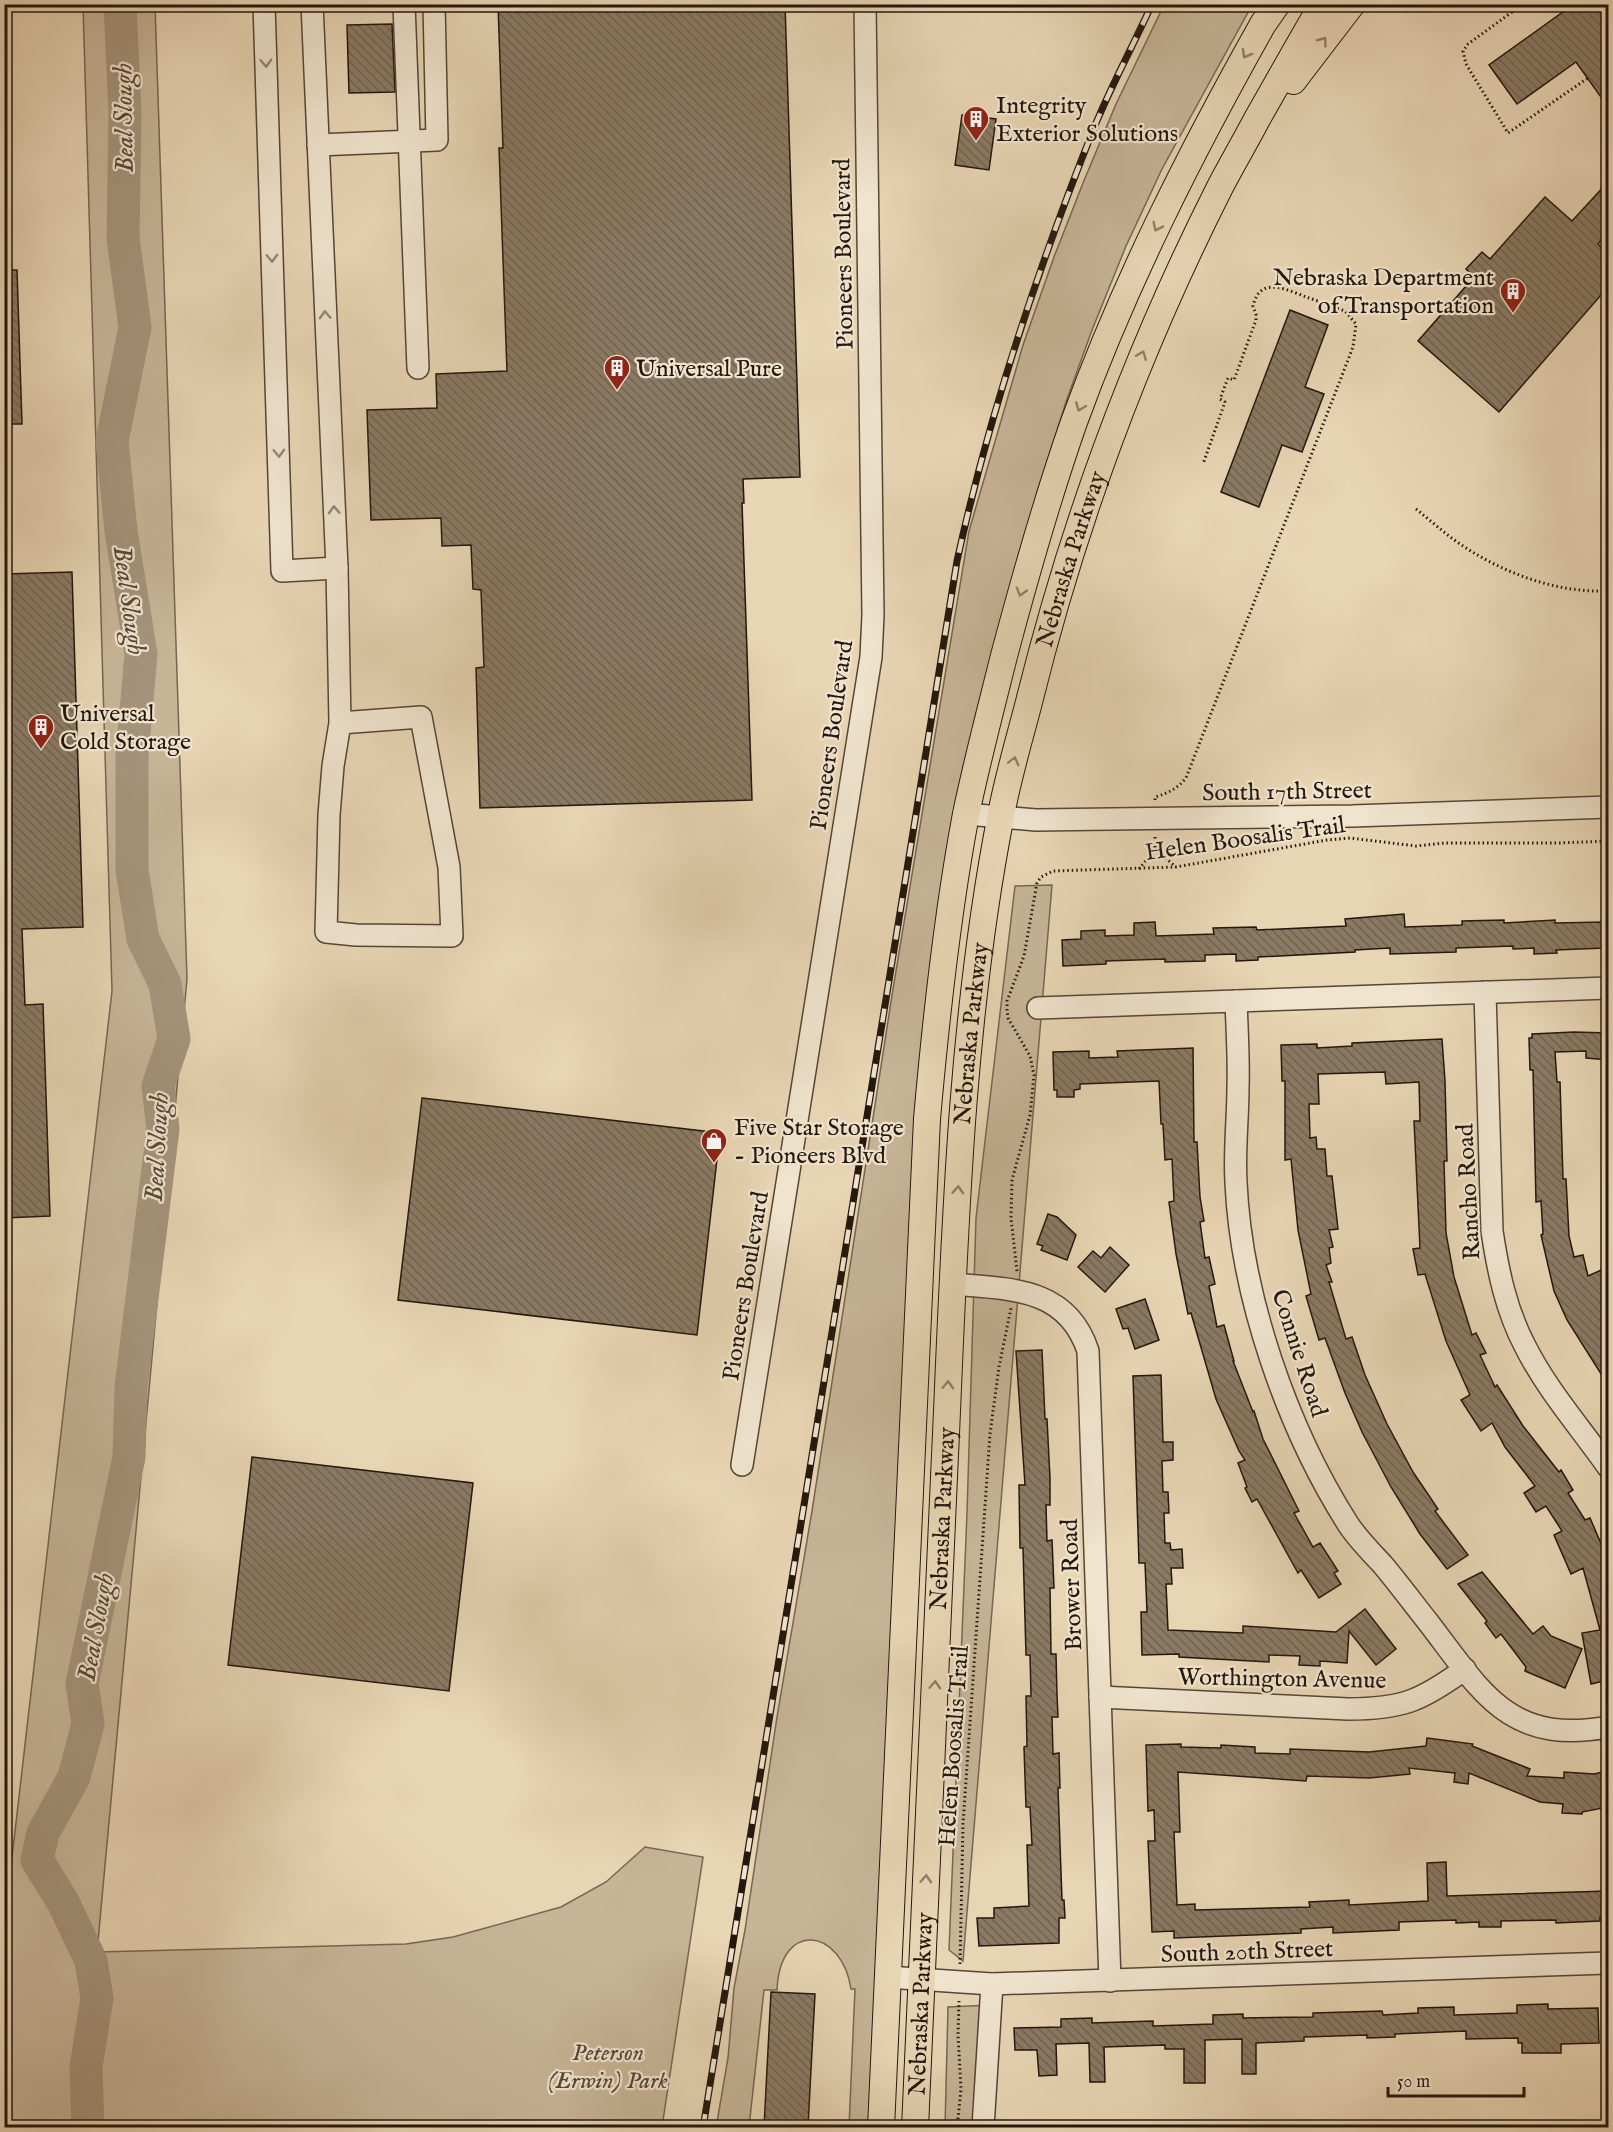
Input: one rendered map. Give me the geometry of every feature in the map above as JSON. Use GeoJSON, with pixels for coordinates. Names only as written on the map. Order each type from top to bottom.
{"type":"FeatureCollection","features":[{"type":"Feature","properties":{"kind":"main road","name":"Nebraska Parkway"},"geometry":{"type":"LineString","coordinates":[[915,2127],[952,1284],[962,1123],[972,1012],[1000,818],[1042,650],[1070,553],[1103,456],[1142,356],[1222,182],[1323,4]]}},
{"type":"Feature","properties":{"kind":"main road"},"geometry":{"type":"LineString","coordinates":[[1238,155],[1352,4]]}},
{"type":"Feature","properties":{"kind":"main road","name":"Nebraska Parkway"},"geometry":{"type":"LineString","coordinates":[[881,2127],[927,1119],[941,976],[966,814],[1014,617],[1037,535],[1074,422],[1118,313],[1152,237],[1215,110],[1271,11]]}},
{"type":"Feature","properties":{"kind":"street"},"geometry":{"type":"LineString","coordinates":[[264,4],[282,571],[337,568]]}},
{"type":"Feature","properties":{"kind":"street"},"geometry":{"type":"LineString","coordinates":[[312,4],[337,568],[340,723],[333,766],[329,815],[326,933],[452,936],[449,867],[421,717],[340,723]]}},
{"type":"Feature","properties":{"kind":"street"},"geometry":{"type":"LineString","coordinates":[[404,4],[418,368]]}},
{"type":"Feature","properties":{"kind":"street"},"geometry":{"type":"LineString","coordinates":[[318,145],[437,140],[434,4]]}},
{"type":"Feature","properties":{"kind":"street","name":"Pioneers Boulevard"},"geometry":{"type":"LineString","coordinates":[[742,1465],[871,657],[873,615],[865,4]]}},
{"type":"Feature","properties":{"kind":"street","name":"South 17th Street"},"geometry":{"type":"LineString","coordinates":[[966,814],[1036,820],[1352,816],[1608,807]]}},
{"type":"Feature","properties":{"kind":"street"},"geometry":{"type":"LineString","coordinates":[[1038,1008],[1608,988]]}},
{"type":"Feature","properties":{"kind":"street","name":"Rancho Road"},"geometry":{"type":"LineString","coordinates":[[1485,992],[1492,1231],[1498,1270],[1509,1309],[1524,1345],[1547,1384],[1608,1467]]}},
{"type":"Feature","properties":{"kind":"street","name":"Connie Road"},"geometry":{"type":"LineString","coordinates":[[1236,1001],[1239,1084],[1236,1182],[1243,1246],[1271,1358],[1302,1439],[1349,1526],[1394,1579],[1464,1669]]}},
{"type":"Feature","properties":{"kind":"street","name":"Brower Road"},"geometry":{"type":"LineString","coordinates":[[952,1284],[1015,1291],[1042,1298],[1066,1312],[1080,1330],[1088,1351],[1110,1981]]}},
{"type":"Feature","properties":{"kind":"street"},"geometry":{"type":"LineString","coordinates":[[1464,1669],[1504,1710],[1533,1726],[1570,1732],[1608,1728]]}},
{"type":"Feature","properties":{"kind":"street","name":"Worthington Avenue"},"geometry":{"type":"LineString","coordinates":[[1100,1697],[1348,1709],[1387,1708],[1404,1705],[1421,1698],[1464,1669]]}},
{"type":"Feature","properties":{"kind":"street","name":"South 20th Street"},"geometry":{"type":"LineString","coordinates":[[887,1977],[992,1984],[1608,1964]]}},
{"type":"Feature","properties":{"kind":"street"},"geometry":{"type":"LineString","coordinates":[[983,2127],[992,1984]]}},
{"type":"Feature","properties":{"kind":"path"},"geometry":{"type":"LineString","coordinates":[[1523,4],[1468,44],[1463,51],[1466,64],[1508,133],[1588,78]]}},
{"type":"Feature","properties":{"kind":"path"},"geometry":{"type":"LineString","coordinates":[[1138,869],[1155,849],[1155,797],[1170,792],[1186,778],[1353,347],[1356,324],[1350,315],[1280,288],[1268,288],[1256,295],[1253,306],[1256,320],[1234,380],[1228,378],[1220,399],[1225,402],[1203,464]]}},
{"type":"Feature","properties":{"kind":"path"},"geometry":{"type":"LineString","coordinates":[[1416,509],[1460,544],[1506,570],[1556,586],[1582,591],[1608,591]]}},
{"type":"Feature","properties":{"kind":"path","name":"Helen Boosalis Trail"},"geometry":{"type":"LineString","coordinates":[[957,2127],[962,2089],[958,2035],[963,1824],[990,1434],[999,1367],[1017,1271],[1011,1218],[1012,1180],[1030,1115],[1034,1075],[1030,1056],[1008,1018],[1007,1001],[1024,956],[1037,883],[1041,877],[1053,871],[1199,865],[1327,840],[1350,838],[1416,846],[1445,843],[1608,841]]}},
{"type":"Feature","properties":{"kind":"path"},"geometry":{"type":"LineString","coordinates":[[1155,849],[1176,867]]}},
{"type":"Feature","properties":{"kind":"green space","name":"Peterson (Erwin) Park"},"geometry":{"type":"Polygon","coordinates":[[[83,5],[155,5],[187,979],[97,1952],[406,1944],[453,1937],[561,1907],[606,1882],[645,1847],[703,1857],[662,2127],[5,2127],[4,2042],[8,2018],[4,2017],[5,1918],[112,991],[83,5]]]}},
{"type":"Feature","properties":{"kind":"green space"},"geometry":{"type":"Polygon","coordinates":[[[1164,5],[1252,5],[1162,169],[1126,246],[1092,330],[1066,402],[1019,553],[974,722],[902,1380],[869,2127],[849,2127],[855,1989],[851,1989],[845,1969],[836,1953],[824,1944],[812,1940],[799,1942],[789,1951],[781,1967],[777,1990],[764,1990],[749,2127],[716,2128],[728,2058],[734,1988],[812,1511],[893,989],[969,531],[1023,345],[1054,257],[1116,104],[1164,5]]]}},
{"type":"Feature","properties":{"kind":"green space"},"geometry":{"type":"Polygon","coordinates":[[[1052,885],[963,1961],[949,1950],[967,1513],[976,1218],[1015,886],[1052,885]]]}},
{"type":"Feature","properties":{"kind":"green space"},"geometry":{"type":"Polygon","coordinates":[[[991,2005],[983,2127],[945,2128],[948,2007],[991,2005]]]}},
{"type":"Feature","properties":{"kind":"building","name":"Universal Pure"},"geometry":{"type":"Polygon","coordinates":[[[498,4],[785,4],[800,477],[743,479],[752,800],[480,808],[476,668],[484,667],[481,590],[473,589],[471,545],[442,546],[441,518],[371,520],[367,410],[437,408],[436,374],[507,371],[499,148],[503,148],[498,4]]]}},
{"type":"Feature","properties":{"kind":"building"},"geometry":{"type":"Polygon","coordinates":[[[1574,4],[1608,4],[1608,107],[1576,62],[1517,104],[1489,65],[1574,4]]]}},
{"type":"Feature","properties":{"kind":"building"},"geometry":{"type":"Polygon","coordinates":[[[392,24],[395,92],[349,93],[347,25],[392,24]]]}},
{"type":"Feature","properties":{"kind":"building","name":"Integrity Exterior Solutions"},"geometry":{"type":"Polygon","coordinates":[[[962,115],[996,119],[989,170],[955,165],[962,115]]]}},
{"type":"Feature","properties":{"kind":"building","name":"Nebraska Department of Transportation"},"geometry":{"type":"Polygon","coordinates":[[[1608,182],[1608,232],[1598,244],[1608,254],[1608,287],[1499,412],[1418,341],[1474,277],[1466,269],[1482,252],[1490,259],[1545,197],[1572,221],[1608,182]]]}},
{"type":"Feature","properties":{"kind":"building"},"geometry":{"type":"Polygon","coordinates":[[[4,270],[17,270],[22,424],[4,424],[4,270]]]}},
{"type":"Feature","properties":{"kind":"building","name":"Nebraska Department of Transportation"},"geometry":{"type":"Polygon","coordinates":[[[1290,310],[1328,325],[1305,387],[1324,394],[1302,452],[1282,445],[1259,507],[1221,492],[1290,310]]]}},
{"type":"Feature","properties":{"kind":"building","name":"Universal Cold Storage"},"geometry":{"type":"Polygon","coordinates":[[[72,572],[83,927],[22,929],[25,1005],[43,1004],[50,1216],[4,1218],[4,574],[72,572]]]}},
{"type":"Feature","properties":{"kind":"building"},"geometry":{"type":"Polygon","coordinates":[[[1404,914],[1405,927],[1462,925],[1462,921],[1604,922],[1605,948],[1556,950],[1557,953],[1534,954],[1534,948],[1513,949],[1513,946],[1456,948],[1456,952],[1390,954],[1390,948],[1258,957],[1258,960],[1236,961],[1236,954],[1205,955],[1205,961],[1165,962],[1165,959],[1106,961],[1106,964],[1063,966],[1062,940],[1081,939],[1081,931],[1105,930],[1105,936],[1134,935],[1134,923],[1155,922],[1156,936],[1214,934],[1213,928],[1256,927],[1257,930],[1346,926],[1345,919],[1404,914]]]}},
{"type":"Feature","properties":{"kind":"building"},"geometry":{"type":"Polygon","coordinates":[[[1608,1033],[1608,1060],[1586,1058],[1586,1051],[1555,1052],[1557,1082],[1560,1082],[1563,1179],[1566,1179],[1569,1236],[1574,1257],[1583,1255],[1588,1276],[1608,1267],[1608,1385],[1567,1320],[1554,1291],[1541,1235],[1543,1234],[1541,1201],[1536,1202],[1533,1070],[1530,1070],[1529,1038],[1532,1038],[1532,1034],[1608,1033]]]}},
{"type":"Feature","properties":{"kind":"building"},"geometry":{"type":"Polygon","coordinates":[[[1442,1039],[1447,1161],[1444,1161],[1446,1233],[1454,1277],[1472,1335],[1476,1333],[1486,1353],[1480,1355],[1495,1387],[1497,1385],[1523,1426],[1559,1472],[1561,1470],[1573,1490],[1568,1493],[1585,1520],[1590,1518],[1608,1560],[1608,1680],[1591,1684],[1582,1633],[1600,1630],[1583,1568],[1571,1574],[1554,1535],[1562,1531],[1546,1506],[1536,1512],[1524,1493],[1535,1486],[1505,1447],[1492,1423],[1481,1431],[1461,1400],[1470,1395],[1446,1341],[1425,1274],[1418,1275],[1413,1249],[1420,1248],[1414,1121],[1420,1121],[1419,1082],[1386,1084],[1385,1072],[1318,1074],[1319,1104],[1309,1104],[1310,1138],[1316,1137],[1317,1149],[1325,1149],[1327,1176],[1332,1176],[1338,1229],[1329,1230],[1333,1247],[1329,1248],[1331,1263],[1326,1265],[1346,1339],[1352,1337],[1365,1375],[1387,1424],[1413,1472],[1438,1509],[1435,1511],[1468,1555],[1447,1569],[1420,1534],[1391,1487],[1362,1432],[1325,1338],[1319,1340],[1306,1296],[1311,1294],[1298,1230],[1291,1159],[1285,1160],[1285,1081],[1282,1081],[1281,1045],[1317,1044],[1317,1048],[1352,1046],[1352,1043],[1442,1039]]]}},
{"type":"Feature","properties":{"kind":"building"},"geometry":{"type":"Polygon","coordinates":[[[1193,1048],[1194,1142],[1197,1142],[1200,1197],[1204,1221],[1200,1222],[1205,1258],[1209,1257],[1215,1284],[1209,1286],[1217,1327],[1224,1325],[1233,1361],[1263,1439],[1299,1511],[1294,1513],[1313,1547],[1320,1543],[1338,1571],[1334,1573],[1341,1584],[1319,1598],[1301,1570],[1298,1573],[1257,1499],[1252,1502],[1245,1488],[1247,1487],[1238,1463],[1245,1460],[1216,1399],[1191,1313],[1188,1314],[1169,1202],[1174,1201],[1172,1159],[1165,1160],[1159,1081],[1080,1084],[1080,1089],[1074,1090],[1074,1097],[1057,1097],[1057,1090],[1054,1090],[1053,1052],[1089,1051],[1089,1058],[1118,1057],[1117,1051],[1193,1048]]]}},
{"type":"Feature","properties":{"kind":"building"},"geometry":{"type":"Polygon","coordinates":[[[422,1098],[720,1133],[697,1335],[398,1300],[422,1098]]]}},
{"type":"Feature","properties":{"kind":"building"},"geometry":{"type":"Polygon","coordinates":[[[1048,1214],[1057,1217],[1076,1235],[1067,1260],[1041,1250],[1043,1246],[1037,1244],[1048,1214]]]}},
{"type":"Feature","properties":{"kind":"building"},"geometry":{"type":"Polygon","coordinates":[[[1110,1247],[1129,1265],[1105,1292],[1078,1267],[1093,1251],[1101,1258],[1110,1247]]]}},
{"type":"Feature","properties":{"kind":"building"},"geometry":{"type":"Polygon","coordinates":[[[1145,1299],[1159,1340],[1135,1349],[1128,1328],[1123,1329],[1116,1309],[1145,1299]]]}},
{"type":"Feature","properties":{"kind":"building"},"geometry":{"type":"Polygon","coordinates":[[[1042,1350],[1050,1478],[1050,1505],[1046,1505],[1047,1541],[1052,1540],[1054,1588],[1050,1588],[1051,1654],[1056,1654],[1058,1717],[1052,1717],[1053,1754],[1059,1753],[1062,1900],[1064,1900],[1065,1918],[1059,1918],[1059,1943],[979,1946],[977,1918],[994,1918],[994,1908],[1029,1906],[1027,1845],[1032,1845],[1030,1807],[1026,1807],[1024,1747],[1027,1746],[1026,1696],[1031,1696],[1030,1655],[1026,1655],[1023,1548],[1020,1548],[1019,1485],[1025,1485],[1016,1351],[1042,1350]]]}},
{"type":"Feature","properties":{"kind":"building"},"geometry":{"type":"Polygon","coordinates":[[[1161,1375],[1163,1442],[1173,1442],[1173,1460],[1162,1461],[1163,1492],[1168,1492],[1169,1513],[1164,1513],[1165,1543],[1170,1543],[1171,1550],[1182,1549],[1183,1568],[1171,1568],[1172,1584],[1166,1584],[1168,1630],[1243,1633],[1243,1626],[1336,1632],[1365,1609],[1396,1649],[1376,1665],[1349,1631],[1347,1663],[1320,1661],[1320,1666],[1299,1665],[1300,1656],[1269,1655],[1269,1662],[1179,1657],[1179,1654],[1142,1655],[1141,1612],[1147,1612],[1145,1563],[1139,1563],[1133,1376],[1161,1375]]]}},
{"type":"Feature","properties":{"kind":"building"},"geometry":{"type":"Polygon","coordinates":[[[252,1457],[473,1483],[449,1691],[228,1665],[252,1457]]]}},
{"type":"Feature","properties":{"kind":"building"},"geometry":{"type":"Polygon","coordinates":[[[1482,1572],[1533,1634],[1543,1626],[1551,1636],[1582,1649],[1565,1688],[1525,1671],[1526,1667],[1501,1634],[1496,1638],[1485,1623],[1487,1621],[1458,1584],[1482,1572]]]}},
{"type":"Feature","properties":{"kind":"building"},"geometry":{"type":"Polygon","coordinates":[[[1427,1738],[1473,1744],[1472,1746],[1530,1769],[1527,1776],[1564,1778],[1564,1772],[1594,1774],[1608,1771],[1608,1807],[1582,1812],[1582,1814],[1562,1813],[1563,1804],[1540,1802],[1469,1773],[1468,1784],[1454,1782],[1455,1773],[1409,1768],[1410,1774],[1369,1778],[1307,1776],[1306,1781],[1178,1772],[1180,1832],[1174,1832],[1177,1905],[1195,1904],[1195,1910],[1310,1907],[1309,1902],[1349,1900],[1349,1905],[1428,1901],[1427,1863],[1446,1862],[1447,1896],[1608,1891],[1608,1917],[1600,1917],[1600,1921],[1556,1923],[1556,1920],[1501,1921],[1501,1927],[1479,1927],[1479,1922],[1456,1923],[1456,1920],[1399,1922],[1399,1930],[1333,1933],[1333,1927],[1301,1929],[1301,1933],[1174,1938],[1174,1931],[1152,1932],[1148,1841],[1155,1841],[1154,1810],[1148,1811],[1146,1745],[1255,1747],[1255,1753],[1290,1754],[1290,1749],[1369,1752],[1426,1746],[1427,1738]]]}},
{"type":"Feature","properties":{"kind":"building"},"geometry":{"type":"Polygon","coordinates":[[[771,1992],[815,1994],[808,2127],[764,2127],[771,1992]]]}},
{"type":"Feature","properties":{"kind":"building"},"geometry":{"type":"Polygon","coordinates":[[[1548,2004],[1548,2009],[1598,2008],[1599,2043],[1561,2044],[1561,2053],[1522,2053],[1522,2043],[1518,2043],[1518,2038],[1466,2039],[1466,2031],[1395,2034],[1395,2037],[1367,2038],[1367,2035],[1304,2037],[1304,2041],[1256,2043],[1256,2074],[1242,2074],[1242,2039],[1205,2040],[1205,2083],[1184,2083],[1184,2049],[1165,2049],[1165,2045],[1104,2047],[1105,2082],[1090,2082],[1089,2043],[1056,2044],[1057,2075],[1039,2076],[1037,2050],[1015,2050],[1014,2028],[1061,2027],[1061,2019],[1092,2018],[1092,2023],[1153,2021],[1153,2026],[1213,2024],[1213,2015],[1243,2014],[1243,2018],[1313,2017],[1313,2013],[1382,2011],[1383,2015],[1418,2013],[1418,2008],[1454,2007],[1454,2015],[1517,2013],[1517,2005],[1548,2004]]]}},
{"type":"Feature","properties":{"kind":"waterway","name":"Beal Slough"},"geometry":{"type":"LineString","coordinates":[[88,2128],[86,2067],[97,1998],[91,1961],[63,1902],[37,1860],[43,1833],[74,1777],[88,1724],[82,1684],[129,1457],[131,1387],[163,1129],[158,1086],[174,1039],[165,984],[143,939],[132,870],[132,756],[141,654],[121,531],[112,441],[135,327],[123,238],[125,113],[120,4]]}},
{"type":"Feature","properties":{"kind":"railway"},"geometry":{"type":"LineString","coordinates":[[703,2128],[957,561],[984,451],[1034,288],[1094,128],[1152,4]]}},
{"type":"Feature","properties":{"kind":"place","name":"Integrity Exterior Solutions"},"geometry":{"type":"Point","coordinates":[976,142]}},
{"type":"Feature","properties":{"kind":"place","name":"Nebraska Department of Transportation"},"geometry":{"type":"Point","coordinates":[1513,314]}},
{"type":"Feature","properties":{"kind":"place","name":"Universal Pure"},"geometry":{"type":"Point","coordinates":[617,391]}},
{"type":"Feature","properties":{"kind":"place","name":"Universal Cold Storage"},"geometry":{"type":"Point","coordinates":[41,750]}},
{"type":"Feature","properties":{"kind":"place","name":"Five Star Storage - Pioneers Blvd"},"geometry":{"type":"Point","coordinates":[714,1164]}}]}
